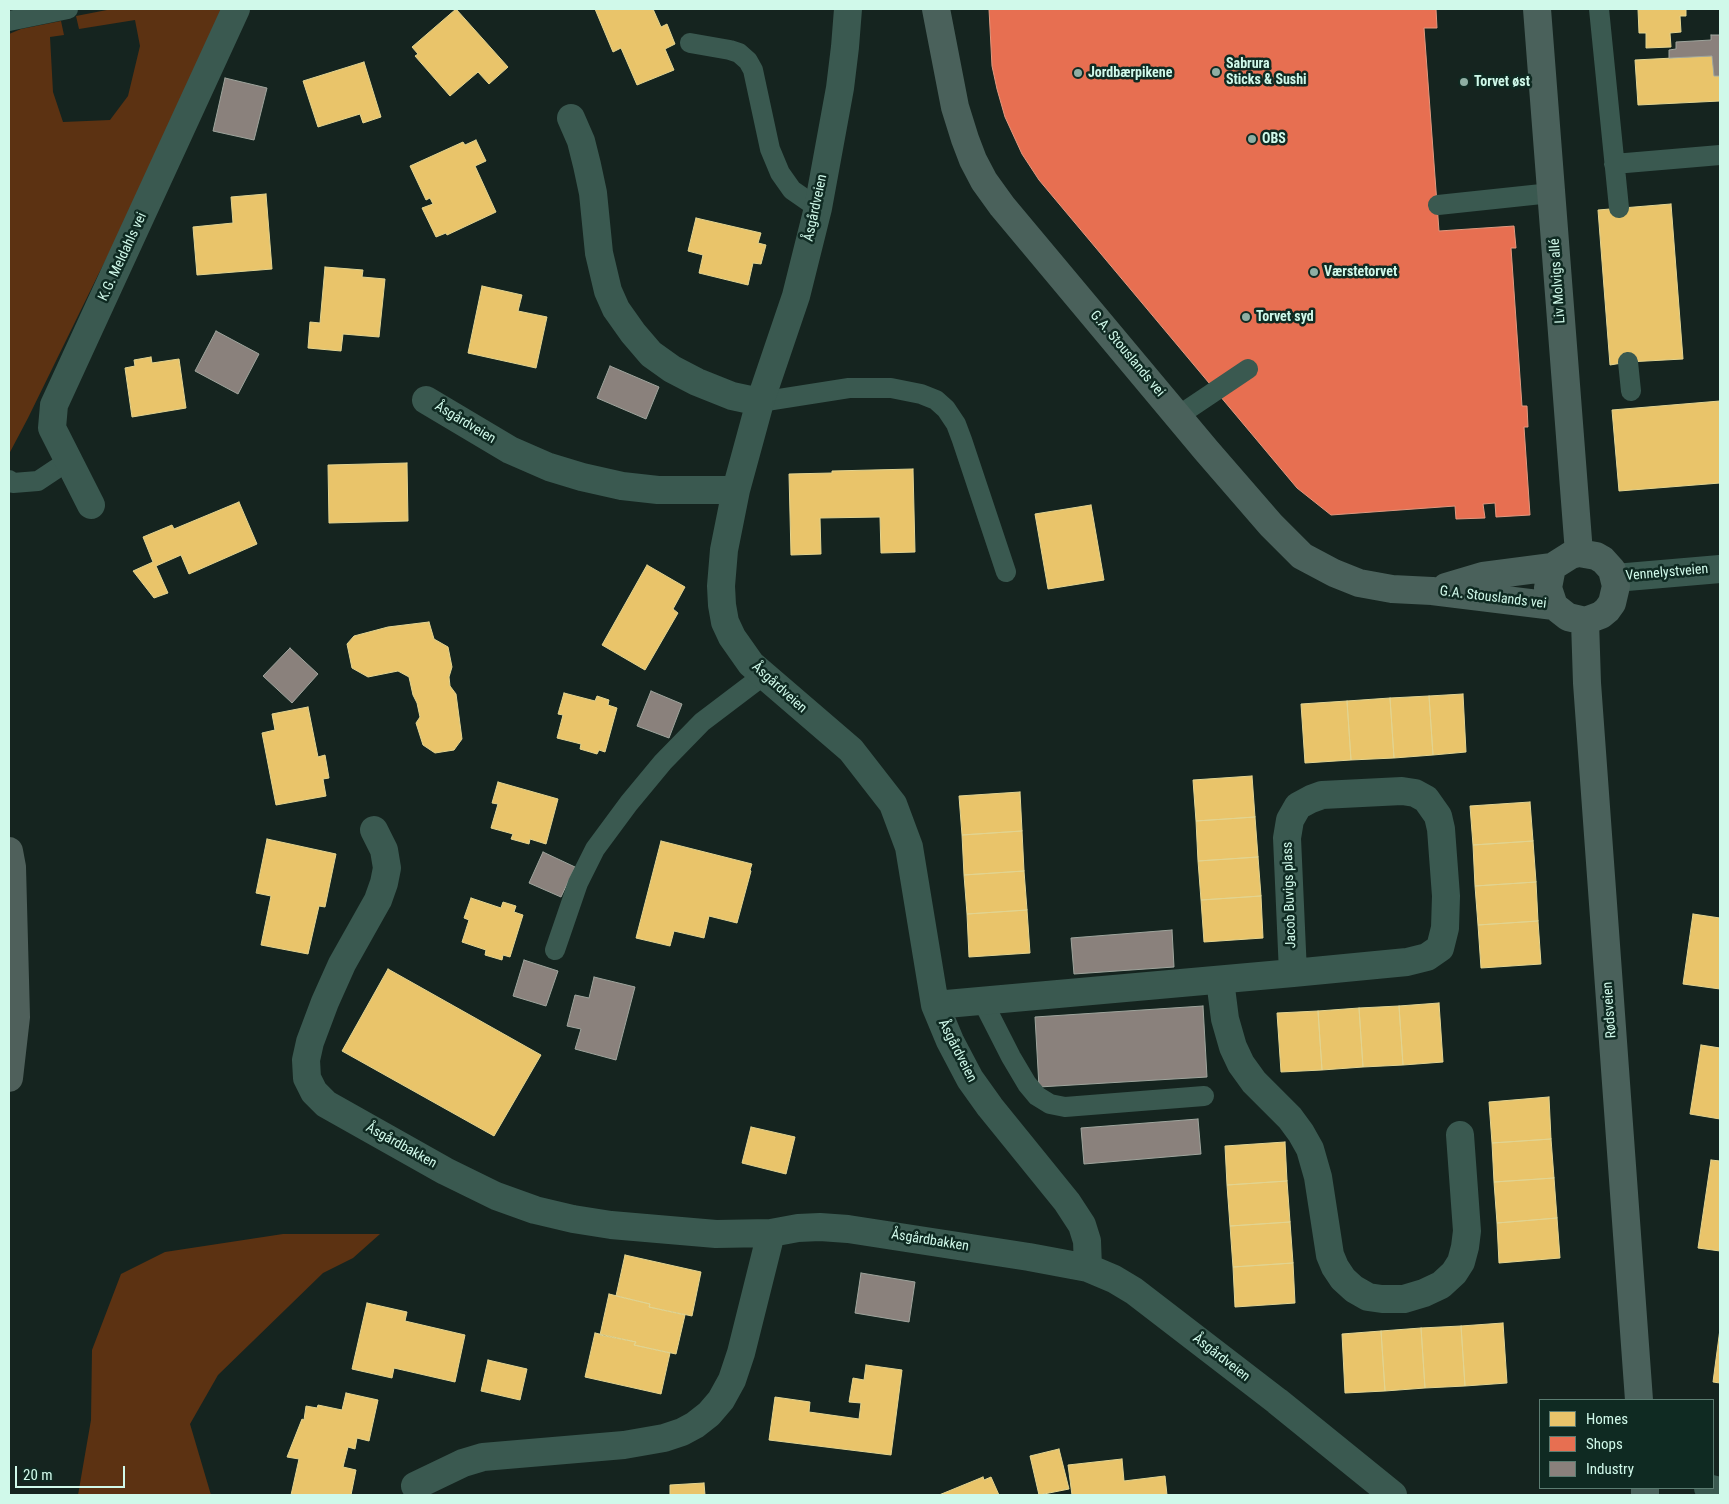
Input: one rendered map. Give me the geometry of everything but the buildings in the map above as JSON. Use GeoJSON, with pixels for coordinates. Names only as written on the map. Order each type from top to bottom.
{"type":"FeatureCollection","features":[{"type":"Feature","properties":{"kind":"main road"},"geometry":{"type":"LineString","coordinates":[[9,851],[12,867],[16,1017],[9,1078]]}},
{"type":"Feature","properties":{"kind":"street","name":"K.G. Meldahls vei"},"geometry":{"type":"LineString","coordinates":[[91,505],[52,428],[54,405],[236,9]]}},
{"type":"Feature","properties":{"kind":"street","name":"Åsgårdveien"},"geometry":{"type":"LineString","coordinates":[[848,9],[840,88],[818,208],[796,296],[760,402],[736,490],[724,550],[721,586],[725,622],[732,637],[751,664],[851,750],[892,804],[910,847],[935,1005],[950,1041],[970,1079],[990,1107],[1067,1202],[1082,1225],[1086,1241],[1088,1268],[1114,1279],[1134,1291],[1393,1495]]}},
{"type":"Feature","properties":{"kind":"street","name":"G.A. Stouslands vei"},"geometry":{"type":"LineString","coordinates":[[936,9],[955,107],[964,139],[984,181],[1002,206],[1178,416],[1271,525],[1302,556],[1334,573],[1359,583],[1392,589],[1432,590],[1554,606]]}},
{"type":"Feature","properties":{"kind":"street","name":"Liv Molvigs allé"},"geometry":{"type":"LineString","coordinates":[[1537,9],[1579,553]]}},
{"type":"Feature","properties":{"kind":"street"},"geometry":{"type":"LineString","coordinates":[[571,118],[581,141],[588,165],[599,253],[608,291],[616,309],[651,354],[672,369],[697,382],[732,396],[760,402]]}},
{"type":"Feature","properties":{"kind":"street","name":"Åsgårdveien"},"geometry":{"type":"LineString","coordinates":[[426,400],[510,450],[549,467],[582,477],[622,486],[658,490],[736,490]]}},
{"type":"Feature","properties":{"kind":"street"},"geometry":{"type":"LineString","coordinates":[[1579,553],[1596,556],[1603,560],[1612,570],[1616,586],[1612,603],[1607,610],[1600,615],[1585,620],[1568,617],[1554,606],[1548,588],[1552,567],[1571,555],[1579,553]]}},
{"type":"Feature","properties":{"kind":"street","name":"G.A. Stouslands vei"},"geometry":{"type":"LineString","coordinates":[[1432,590],[1483,576],[1552,567]]}},
{"type":"Feature","properties":{"kind":"street","name":"Vennelystveien"},"geometry":{"type":"LineString","coordinates":[[1615,578],[1720,569]]}},
{"type":"Feature","properties":{"kind":"street","name":"Rødsveien"},"geometry":{"type":"LineString","coordinates":[[1585,620],[1587,683],[1639,1399]]}},
{"type":"Feature","properties":{"kind":"street","name":"Jacob Buvigs plass"},"geometry":{"type":"LineString","coordinates":[[935,1005],[1220,980],[1293,973],[1407,962],[1427,957],[1440,948],[1445,928],[1446,896],[1441,829],[1438,816],[1426,799],[1415,793],[1402,791],[1322,795],[1298,806],[1290,820],[1287,838],[1293,973]]}},
{"type":"Feature","properties":{"kind":"street","name":"Åsgårdbakken"},"geometry":{"type":"LineString","coordinates":[[374,830],[384,850],[387,868],[384,883],[378,900],[342,964],[325,1002],[310,1042],[306,1060],[307,1078],[314,1092],[326,1104],[445,1171],[496,1196],[535,1210],[573,1219],[612,1225],[716,1234],[771,1233],[798,1228],[820,1227],[848,1229],[1088,1268]]}},
{"type":"Feature","properties":{"kind":"street"},"geometry":{"type":"LineString","coordinates":[[1220,980],[1225,1019],[1233,1047],[1241,1064],[1254,1082],[1290,1118],[1310,1149],[1318,1177],[1330,1255],[1343,1280],[1354,1289],[1368,1297],[1404,1299],[1441,1285],[1454,1273],[1461,1262],[1467,1231],[1460,1135]]}},
{"type":"Feature","properties":{"kind":"street"},"geometry":{"type":"LineString","coordinates":[[414,1486],[463,1463],[483,1457],[624,1445],[664,1438],[695,1425],[709,1414],[721,1400],[732,1380],[741,1353],[771,1233]]}},
{"type":"Feature","properties":{"kind":"lane"},"geometry":{"type":"LineString","coordinates":[[9,21],[68,9]]}},
{"type":"Feature","properties":{"kind":"lane"},"geometry":{"type":"LineString","coordinates":[[1599,9],[1619,208]]}},
{"type":"Feature","properties":{"kind":"lane"},"geometry":{"type":"LineString","coordinates":[[690,43],[730,50],[739,53],[748,61],[757,82],[770,150],[780,173],[792,190],[818,208]]}},
{"type":"Feature","properties":{"kind":"lane"},"geometry":{"type":"LineString","coordinates":[[1614,164],[1720,155]]}},
{"type":"Feature","properties":{"kind":"lane"},"geometry":{"type":"LineString","coordinates":[[1438,205],[1551,193]]}},
{"type":"Feature","properties":{"kind":"lane"},"geometry":{"type":"LineString","coordinates":[[1628,362],[1630,391]]}},
{"type":"Feature","properties":{"kind":"lane"},"geometry":{"type":"LineString","coordinates":[[1178,416],[1248,369]]}},
{"type":"Feature","properties":{"kind":"lane"},"geometry":{"type":"LineString","coordinates":[[760,402],[849,388],[891,388],[921,394],[936,400],[946,409],[959,432],[1006,572]]}},
{"type":"Feature","properties":{"kind":"lane"},"geometry":{"type":"LineString","coordinates":[[9,480],[12,483],[38,480],[68,461]]}},
{"type":"Feature","properties":{"kind":"lane"},"geometry":{"type":"LineString","coordinates":[[555,950],[578,883],[595,849],[628,803],[663,762],[702,722],[764,676]]}},
{"type":"Feature","properties":{"kind":"lane"},"geometry":{"type":"LineString","coordinates":[[982,1000],[1027,1084],[1037,1096],[1050,1104],[1065,1107],[1204,1096]]}},
{"type":"Feature","properties":{"kind":"shaded area"},"geometry":{"type":"Polygon","coordinates":[[[112,9],[235,9],[98,275],[9,454],[9,34],[21,29],[61,21],[64,35],[50,37],[53,92],[63,122],[110,120],[128,96],[140,46],[135,20],[79,29],[76,16],[112,9]]]}},
{"type":"Feature","properties":{"kind":"shaded area"},"geometry":{"type":"Polygon","coordinates":[[[283,1234],[380,1234],[353,1258],[323,1273],[218,1375],[190,1424],[211,1495],[78,1495],[91,1420],[92,1350],[121,1274],[165,1252],[283,1234]]]}},
{"type":"Feature","properties":{"kind":"place","name":"Sabrura Sticks & Sushi"},"geometry":{"type":"Point","coordinates":[1216,72]}},
{"type":"Feature","properties":{"kind":"place","name":"Jordbærpikene"},"geometry":{"type":"Point","coordinates":[1078,73]}},
{"type":"Feature","properties":{"kind":"place","name":"Torvet øst"},"geometry":{"type":"Point","coordinates":[1464,82]}},
{"type":"Feature","properties":{"kind":"place","name":"OBS"},"geometry":{"type":"Point","coordinates":[1252,139]}},
{"type":"Feature","properties":{"kind":"place","name":"Værstetorvet"},"geometry":{"type":"Point","coordinates":[1314,272]}},
{"type":"Feature","properties":{"kind":"place","name":"Torvet syd"},"geometry":{"type":"Point","coordinates":[1246,317]}}]}
